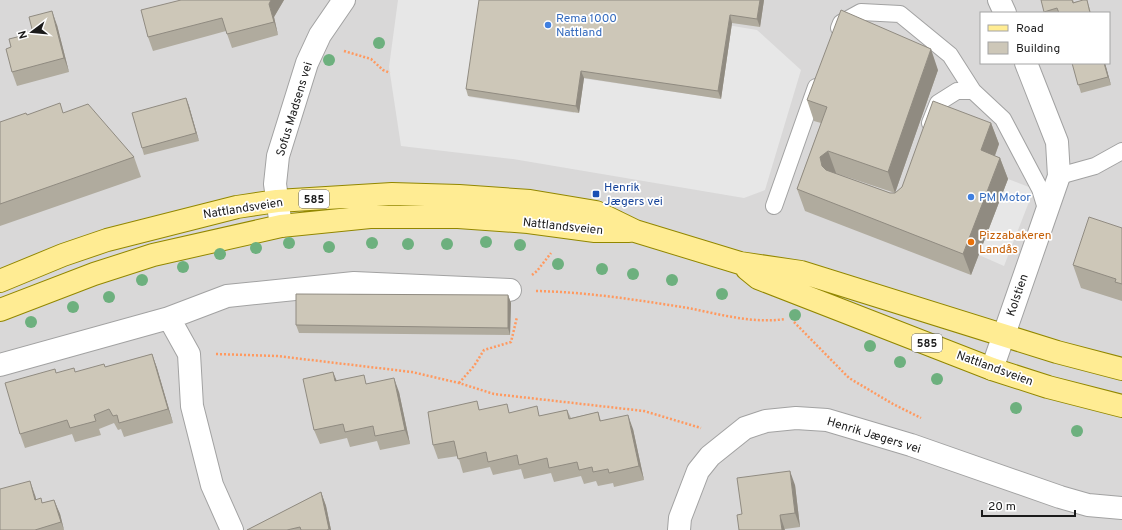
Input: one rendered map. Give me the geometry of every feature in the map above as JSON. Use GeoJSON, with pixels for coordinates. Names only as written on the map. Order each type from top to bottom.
{"type":"FeatureCollection","features":[{"type":"Feature","properties":{"kind":"main road","name":"Nattlandsveien"},"geometry":{"type":"LineString","coordinates":[[0,281],[63,255],[143,229],[237,207],[277,202],[392,194],[459,196],[530,201],[596,212],[634,231],[740,263],[801,272],[1004,334],[1057,352],[1122,369]]}},
{"type":"Feature","properties":{"kind":"main road","name":"Nattlandsveien"},"geometry":{"type":"LineString","coordinates":[[0,310],[94,274],[153,256],[281,226],[370,217],[458,217],[528,222],[595,231],[634,231]]}},
{"type":"Feature","properties":{"kind":"main road","name":"Nattlandsveien"},"geometry":{"type":"LineString","coordinates":[[740,263],[758,278],[992,369],[1048,387],[1122,406]]}},
{"type":"Feature","properties":{"kind":"street","name":"Sofus Madsens vei"},"geometry":{"type":"LineString","coordinates":[[281,226],[275,184],[278,156],[308,63],[320,34],[344,0]]}},
{"type":"Feature","properties":{"kind":"street"},"geometry":{"type":"LineString","coordinates":[[999,0],[1005,12]]}},
{"type":"Feature","properties":{"kind":"street","name":"Kolstien"},"geometry":{"type":"LineString","coordinates":[[992,369],[1059,176],[1057,142],[1026,64]]}},
{"type":"Feature","properties":{"kind":"street"},"geometry":{"type":"LineString","coordinates":[[0,365],[169,318],[227,296],[354,283],[510,290]]}},
{"type":"Feature","properties":{"kind":"street"},"geometry":{"type":"LineString","coordinates":[[169,318],[189,354],[192,406],[212,485],[232,530]]}},
{"type":"Feature","properties":{"kind":"street","name":"Henrik Jægers vei"},"geometry":{"type":"LineString","coordinates":[[679,530],[680,518],[698,471],[710,456],[744,428],[766,421],[796,418],[827,420],[912,445],[1060,497],[1088,505],[1122,508]]}},
{"type":"Feature","properties":{"kind":"lane"},"geometry":{"type":"LineString","coordinates":[[832,45],[841,23],[861,12],[900,14],[950,56],[973,91],[1003,119],[1040,190],[1047,212]]}},
{"type":"Feature","properties":{"kind":"lane"},"geometry":{"type":"LineString","coordinates":[[774,206],[821,74]]}},
{"type":"Feature","properties":{"kind":"lane"},"geometry":{"type":"LineString","coordinates":[[926,137],[938,103],[957,91],[973,91]]}},
{"type":"Feature","properties":{"kind":"lane"},"geometry":{"type":"LineString","coordinates":[[1059,176],[1094,166],[1122,151]]}},
{"type":"Feature","properties":{"kind":"path"},"geometry":{"type":"LineString","coordinates":[[371,59],[382,70],[390,73]]}},
{"type":"Feature","properties":{"kind":"path"},"geometry":{"type":"LineString","coordinates":[[510,290],[537,271],[553,250]]}},
{"type":"Feature","properties":{"kind":"path"},"geometry":{"type":"LineString","coordinates":[[459,383],[474,366],[484,350],[511,342],[518,313],[510,290]]}},
{"type":"Feature","properties":{"kind":"path"},"geometry":{"type":"LineString","coordinates":[[510,290],[575,292],[687,308],[731,317],[775,320],[790,318],[849,378],[893,404],[928,421]]}},
{"type":"Feature","properties":{"kind":"path"},"geometry":{"type":"LineString","coordinates":[[212,353],[277,356],[412,372],[459,383],[494,394],[644,411],[733,438]]}},
{"type":"Feature","properties":{"kind":"shaded area"},"geometry":{"type":"Polygon","coordinates":[[[0,0],[1122,0],[1122,530],[0,530],[0,0]]]}},
{"type":"Feature","properties":{"kind":"shaded area"},"geometry":{"type":"Polygon","coordinates":[[[398,0],[483,0],[469,97],[574,113],[580,78],[716,98],[727,25],[757,30],[801,70],[765,190],[744,198],[513,159],[401,146],[389,67],[398,0]]]}},
{"type":"Feature","properties":{"kind":"shaded area"},"geometry":{"type":"Polygon","coordinates":[[[1008,179],[1034,189],[1004,266],[979,255],[1008,179]]]}},
{"type":"Feature","properties":{"kind":"building"},"geometry":{"type":"Polygon","coordinates":[[[181,0],[271,0],[269,4],[274,22],[227,34],[222,18],[148,37],[141,10],[181,0]]]}},
{"type":"Feature","properties":{"kind":"building"},"geometry":{"type":"Polygon","coordinates":[[[479,0],[760,0],[757,19],[730,15],[718,91],[581,71],[576,106],[466,89],[479,0]]]}},
{"type":"Feature","properties":{"kind":"building"},"geometry":{"type":"Polygon","coordinates":[[[1041,0],[1072,0],[1073,3],[1087,0],[1090,12],[1059,12],[1057,8],[1044,12],[1041,0]]]}},
{"type":"Feature","properties":{"kind":"building"},"geometry":{"type":"Polygon","coordinates":[[[841,10],[931,49],[888,172],[828,151],[820,157],[822,166],[826,170],[890,193],[895,193],[902,187],[933,101],[991,123],[981,150],[1000,158],[963,254],[797,189],[827,107],[807,100],[841,10]]]}},
{"type":"Feature","properties":{"kind":"building"},"geometry":{"type":"Polygon","coordinates":[[[52,11],[64,58],[12,72],[6,49],[11,47],[9,39],[33,33],[29,17],[52,11]]]}},
{"type":"Feature","properties":{"kind":"building"},"geometry":{"type":"Polygon","coordinates":[[[1072,64],[1104,64],[1108,77],[1078,85],[1072,64]]]}},
{"type":"Feature","properties":{"kind":"building"},"geometry":{"type":"Polygon","coordinates":[[[186,98],[196,133],[142,148],[132,113],[186,98]]]}},
{"type":"Feature","properties":{"kind":"building"},"geometry":{"type":"Polygon","coordinates":[[[60,103],[63,113],[88,104],[134,157],[0,204],[0,122],[26,113],[27,115],[60,103]]]}},
{"type":"Feature","properties":{"kind":"building"},"geometry":{"type":"Polygon","coordinates":[[[1089,217],[1122,228],[1122,284],[1115,282],[1116,279],[1073,265],[1089,217]]]}},
{"type":"Feature","properties":{"kind":"building"},"geometry":{"type":"Polygon","coordinates":[[[296,294],[508,295],[508,328],[296,325],[296,294]]]}},
{"type":"Feature","properties":{"kind":"building"},"geometry":{"type":"Polygon","coordinates":[[[152,354],[168,409],[119,423],[117,415],[113,416],[109,409],[94,415],[96,421],[70,428],[67,420],[20,434],[5,383],[55,369],[56,373],[74,368],[75,372],[104,364],[105,367],[152,354]]]}},
{"type":"Feature","properties":{"kind":"building"},"geometry":{"type":"Polygon","coordinates":[[[333,372],[335,381],[364,375],[366,384],[394,378],[405,430],[375,436],[373,426],[345,432],[343,424],[314,430],[303,379],[333,372]]]}},
{"type":"Feature","properties":{"kind":"building"},"geometry":{"type":"Polygon","coordinates":[[[477,401],[479,410],[507,404],[509,413],[537,406],[539,416],[567,410],[569,419],[598,412],[600,421],[628,415],[639,466],[609,473],[608,469],[593,472],[592,467],[579,470],[577,462],[549,468],[547,458],[519,465],[517,455],[488,462],[486,452],[458,459],[454,441],[433,445],[428,412],[477,401]]]}},
{"type":"Feature","properties":{"kind":"building"},"geometry":{"type":"Polygon","coordinates":[[[790,471],[795,513],[780,515],[782,530],[739,530],[737,515],[742,514],[737,478],[790,471]]]}},
{"type":"Feature","properties":{"kind":"building"},"geometry":{"type":"Polygon","coordinates":[[[30,481],[35,500],[41,498],[42,503],[54,500],[61,522],[35,530],[0,530],[0,489],[30,481]]]}},
{"type":"Feature","properties":{"kind":"building"},"geometry":{"type":"Polygon","coordinates":[[[321,492],[329,529],[301,530],[300,527],[287,530],[247,530],[321,492]]]}},
{"type":"Feature","properties":{"kind":"place","name":"Rema 1000 Nattland"},"geometry":{"type":"Point","coordinates":[548,25]}},
{"type":"Feature","properties":{"kind":"place","name":"Henrik Jægers vei"},"geometry":{"type":"Point","coordinates":[596,194]}},
{"type":"Feature","properties":{"kind":"place","name":"PM Motor"},"geometry":{"type":"Point","coordinates":[971,197]}},
{"type":"Feature","properties":{"kind":"place","name":"Pizzabakeren Landås"},"geometry":{"type":"Point","coordinates":[971,242]}}]}
